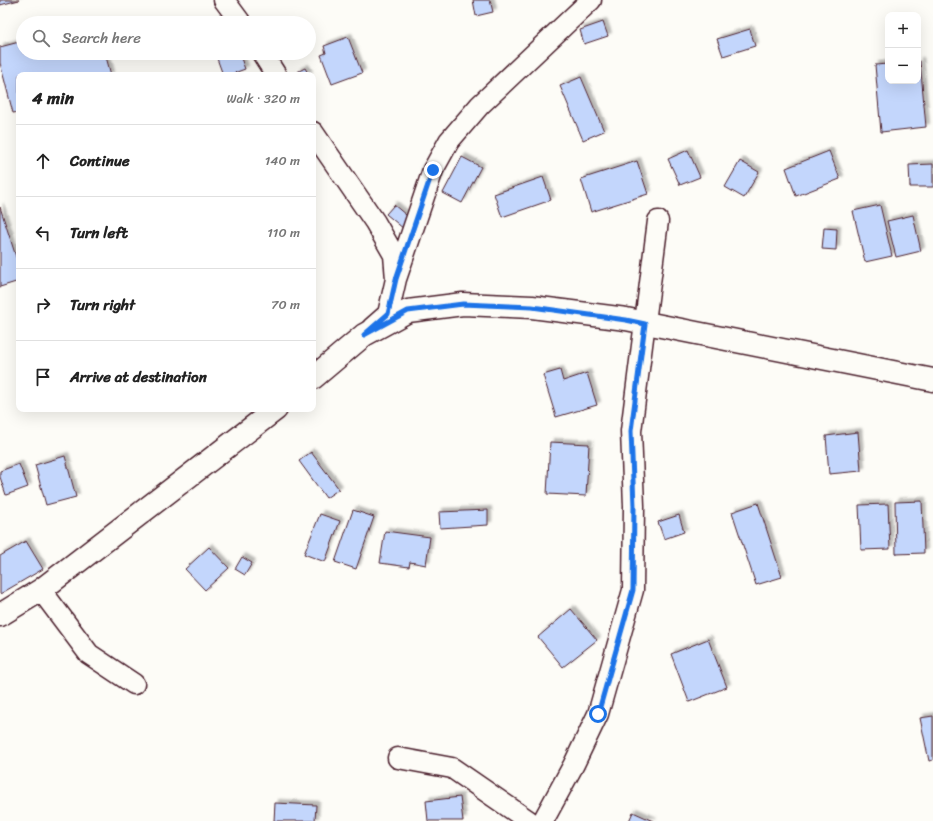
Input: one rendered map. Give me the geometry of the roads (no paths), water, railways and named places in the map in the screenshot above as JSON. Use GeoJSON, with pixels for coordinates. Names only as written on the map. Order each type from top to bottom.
{"type":"FeatureCollection","features":[{"type":"Feature","properties":{"kind":"street"},"geometry":{"type":"LineString","coordinates":[[224,0],[236,16]]}},
{"type":"Feature","properties":{"kind":"street"},"geometry":{"type":"LineString","coordinates":[[316,375],[388,314],[396,279],[433,170],[449,141],[480,104],[592,0]]}},
{"type":"Feature","properties":{"kind":"street"},"geometry":{"type":"LineString","coordinates":[[266,60],[274,72]]}},
{"type":"Feature","properties":{"kind":"street"},"geometry":{"type":"LineString","coordinates":[[316,136],[375,222],[394,255],[396,279]]}},
{"type":"Feature","properties":{"kind":"street"},"geometry":{"type":"LineString","coordinates":[[543,821],[574,764],[598,714],[633,590],[634,506],[631,431],[658,221]]}},
{"type":"Feature","properties":{"kind":"street"},"geometry":{"type":"LineString","coordinates":[[364,335],[408,311],[463,304],[532,307],[626,320],[933,380]]}},
{"type":"Feature","properties":{"kind":"street"},"geometry":{"type":"LineString","coordinates":[[0,615],[41,590],[272,412]]}},
{"type":"Feature","properties":{"kind":"street"},"geometry":{"type":"LineString","coordinates":[[41,590],[89,654],[134,684]]}},
{"type":"Feature","properties":{"kind":"street"},"geometry":{"type":"LineString","coordinates":[[398,758],[452,768],[529,821]]}}]}
